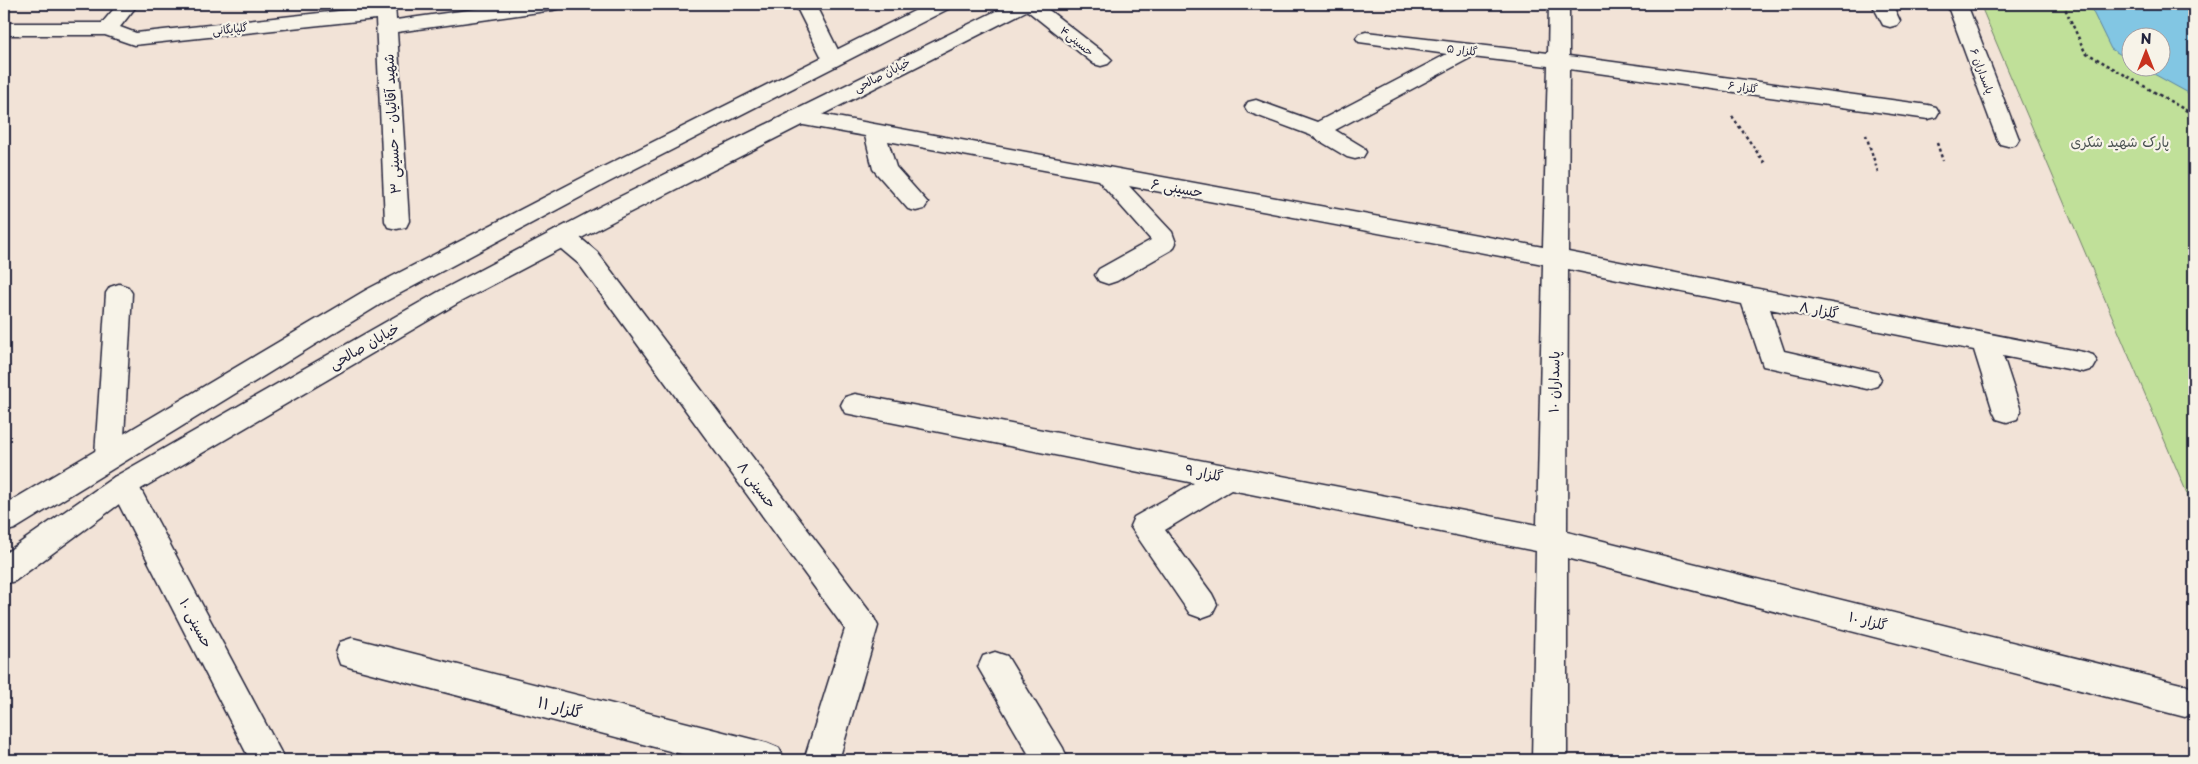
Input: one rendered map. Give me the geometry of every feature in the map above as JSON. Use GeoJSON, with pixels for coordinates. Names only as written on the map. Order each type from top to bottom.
{"type":"FeatureCollection","features":[{"type":"Feature","properties":{"kind":"street"},"geometry":{"type":"LineString","coordinates":[[4,28],[108,28],[128,4]]}},
{"type":"Feature","properties":{"kind":"street","name":"گلپایگانی"},"geometry":{"type":"LineString","coordinates":[[108,28],[134,39],[386,14],[553,4]]}},
{"type":"Feature","properties":{"kind":"street"},"geometry":{"type":"LineString","coordinates":[[805,4],[832,60]]}},
{"type":"Feature","properties":{"kind":"street"},"geometry":{"type":"LineString","coordinates":[[4,520],[109,455],[376,296],[712,120],[943,4]]}},
{"type":"Feature","properties":{"kind":"street","name":"خیابان صالحی"},"geometry":{"type":"LineString","coordinates":[[740,148],[1025,4]]}},
{"type":"Feature","properties":{"kind":"street","name":"حسینی۴"},"geometry":{"type":"LineString","coordinates":[[1029,4],[1100,60]]}},
{"type":"Feature","properties":{"kind":"street","name":"پاسداران ١٠"},"geometry":{"type":"LineString","coordinates":[[1549,760],[1559,4]]}},
{"type":"Feature","properties":{"kind":"street","name":"پاسداران ۶"},"geometry":{"type":"LineString","coordinates":[[1957,4],[2008,139]]}},
{"type":"Feature","properties":{"kind":"street","name":"شهید آقائیان - حسینی ۳"},"geometry":{"type":"LineString","coordinates":[[386,14],[397,221]]}},
{"type":"Feature","properties":{"kind":"street","name":"گلزار ۵"},"geometry":{"type":"LineString","coordinates":[[1366,38],[1558,61]]}},
{"type":"Feature","properties":{"kind":"street"},"geometry":{"type":"LineString","coordinates":[[1318,130],[1468,50]]}},
{"type":"Feature","properties":{"kind":"street","name":"گلزار ۶"},"geometry":{"type":"LineString","coordinates":[[1558,61],[1928,112]]}},
{"type":"Feature","properties":{"kind":"street"},"geometry":{"type":"LineString","coordinates":[[1256,106],[1318,130],[1355,152]]}},
{"type":"Feature","properties":{"kind":"street","name":"حسینی ۶"},"geometry":{"type":"LineString","coordinates":[[798,118],[1556,258]]}},
{"type":"Feature","properties":{"kind":"street"},"geometry":{"type":"LineString","coordinates":[[875,133],[885,169],[916,203]]}},
{"type":"Feature","properties":{"kind":"street","name":"خيابان صالحی"},"geometry":{"type":"LineString","coordinates":[[4,570],[124,485],[449,296],[740,148]]}},
{"type":"Feature","properties":{"kind":"street"},"geometry":{"type":"LineString","coordinates":[[1106,175],[1163,238],[1164,242],[1162,246],[1108,275]]}},
{"type":"Feature","properties":{"kind":"street","name":"حسینی ۸"},"geometry":{"type":"LineString","coordinates":[[563,237],[588,258],[862,626],[822,760]]}},
{"type":"Feature","properties":{"kind":"street","name":"گلزار ۸"},"geometry":{"type":"LineString","coordinates":[[1556,258],[2082,362]]}},
{"type":"Feature","properties":{"kind":"street"},"geometry":{"type":"LineString","coordinates":[[109,455],[119,293]]}},
{"type":"Feature","properties":{"kind":"street"},"geometry":{"type":"LineString","coordinates":[[1753,298],[1773,359],[1868,379]]}},
{"type":"Feature","properties":{"kind":"street"},"geometry":{"type":"LineString","coordinates":[[1985,342],[2007,411]]}},
{"type":"Feature","properties":{"kind":"street","name":"گلزار ٩"},"geometry":{"type":"LineString","coordinates":[[855,405],[1552,540]]}},
{"type":"Feature","properties":{"kind":"street"},"geometry":{"type":"LineString","coordinates":[[1201,604],[1146,526],[1227,478]]}},
{"type":"Feature","properties":{"kind":"street","name":"حسینی ۱۰"},"geometry":{"type":"LineString","coordinates":[[124,485],[268,760]]}},
{"type":"Feature","properties":{"kind":"street","name":"گلزار ۱۰"},"geometry":{"type":"LineString","coordinates":[[1552,540],[2185,701]]}},
{"type":"Feature","properties":{"kind":"street","name":"گلزار ١١"},"geometry":{"type":"LineString","coordinates":[[352,653],[767,760]]}},
{"type":"Feature","properties":{"kind":"street"},"geometry":{"type":"LineString","coordinates":[[995,667],[1052,760]]}},
{"type":"Feature","properties":{"kind":"path"},"geometry":{"type":"LineString","coordinates":[[2063,4],[2085,52],[2194,115]]}},
{"type":"Feature","properties":{"kind":"path"},"geometry":{"type":"LineString","coordinates":[[1708,82],[1766,165]]}},
{"type":"Feature","properties":{"kind":"green space","name":"پارک شهید شکری"},"geometry":{"type":"Polygon","coordinates":[[[1980,4],[2194,4],[2194,510],[1980,4]]]}},
{"type":"Feature","properties":{"kind":"water"},"geometry":{"type":"Polygon","coordinates":[[[2089,4],[2194,4],[2194,96],[2161,78],[2170,78],[2170,28],[2120,28],[2120,54],[2111,49],[2089,4]]]}}]}
